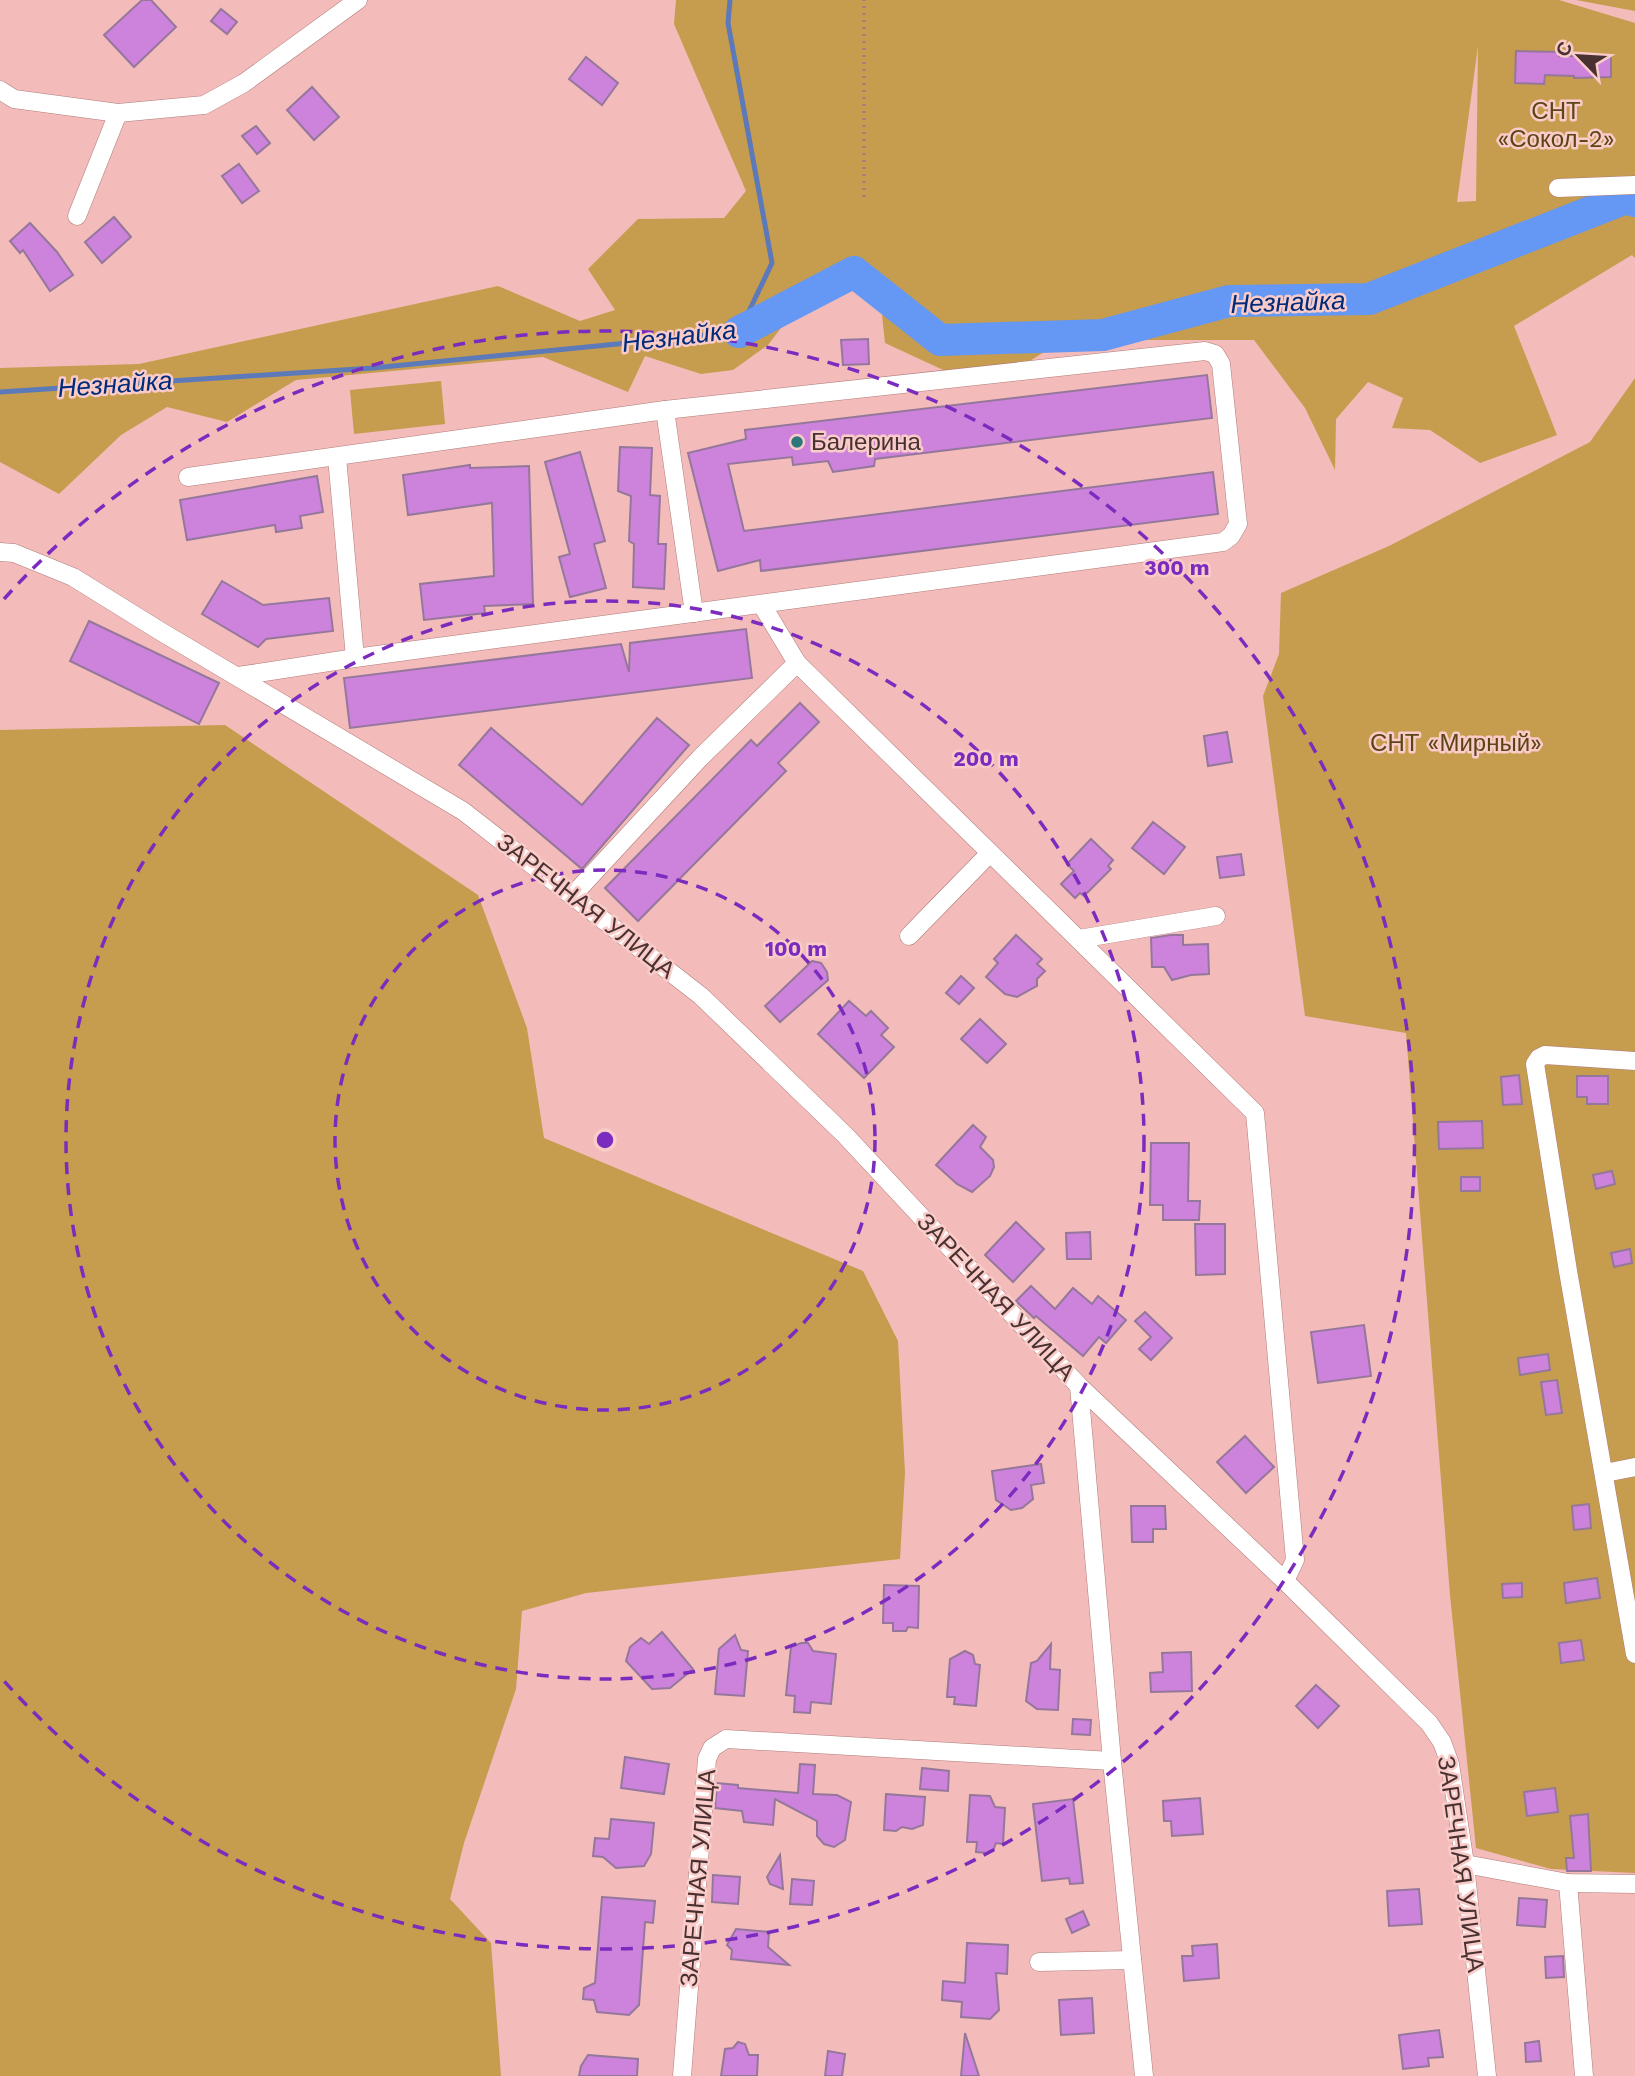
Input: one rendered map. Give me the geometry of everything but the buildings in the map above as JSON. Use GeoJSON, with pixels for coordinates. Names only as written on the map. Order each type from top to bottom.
{"type":"FeatureCollection","features":[{"type":"Feature","properties":{"kind":"street"},"geometry":{"type":"LineString","coordinates":[[0,90],[14,99],[118,113],[204,105],[244,83],[358,0]]}},
{"type":"Feature","properties":{"kind":"street"},"geometry":{"type":"LineString","coordinates":[[78,216],[118,113]]}},
{"type":"Feature","properties":{"kind":"street"},"geometry":{"type":"LineString","coordinates":[[1558,188],[1635,185]]}},
{"type":"Feature","properties":{"kind":"street"},"geometry":{"type":"LineString","coordinates":[[188,477],[665,410],[1205,351],[1215,354],[1221,364],[1238,524],[1231,536],[1223,542],[238,676]]}},
{"type":"Feature","properties":{"kind":"street"},"geometry":{"type":"LineString","coordinates":[[665,410],[694,613]]}},
{"type":"Feature","properties":{"kind":"street"},"geometry":{"type":"LineString","coordinates":[[337,457],[355,658]]}},
{"type":"Feature","properties":{"kind":"street","name":"ЗАРЕЧНАЯ УЛИЦА"},"geometry":{"type":"LineString","coordinates":[[0,552],[14,553],[73,577],[463,811],[701,996],[845,1135],[1079,1385],[1285,1581],[1429,1723],[1442,1742],[1450,1764],[1465,1864],[1487,2076]]}},
{"type":"Feature","properties":{"kind":"street"},"geometry":{"type":"LineString","coordinates":[[762,605],[797,663],[1255,1113],[1295,1560],[1285,1581]]}},
{"type":"Feature","properties":{"kind":"street"},"geometry":{"type":"LineString","coordinates":[[573,895],[700,758],[797,663]]}},
{"type":"Feature","properties":{"kind":"street"},"geometry":{"type":"LineString","coordinates":[[909,936],[990,853]]}},
{"type":"Feature","properties":{"kind":"street"},"geometry":{"type":"LineString","coordinates":[[1079,939],[1216,916]]}},
{"type":"Feature","properties":{"kind":"street"},"geometry":{"type":"LineString","coordinates":[[1635,1061],[1545,1055],[1535,1064],[1635,1654]]}},
{"type":"Feature","properties":{"kind":"street","name":"ЗАРЕЧНАЯ УЛИЦА"},"geometry":{"type":"LineString","coordinates":[[1079,1385],[1112,1761],[1144,2076]]}},
{"type":"Feature","properties":{"kind":"street"},"geometry":{"type":"LineString","coordinates":[[1605,1474],[1635,1467]]}},
{"type":"Feature","properties":{"kind":"street","name":"ЗАРЕЧНАЯ УЛИЦА"},"geometry":{"type":"LineString","coordinates":[[682,2076],[706,1759],[712,1748],[726,1739],[1112,1761]]}},
{"type":"Feature","properties":{"kind":"street"},"geometry":{"type":"LineString","coordinates":[[1465,1864],[1569,1883],[1635,1884]]}},
{"type":"Feature","properties":{"kind":"street"},"geometry":{"type":"LineString","coordinates":[[1569,1883],[1584,2076]]}},
{"type":"Feature","properties":{"kind":"street"},"geometry":{"type":"LineString","coordinates":[[1039,1962],[1132,1960]]}},
{"type":"Feature","properties":{"kind":"path"},"geometry":{"type":"LineString","coordinates":[[864,0],[864,197]]}},
{"type":"Feature","properties":{"kind":"green space","name":"СНТ «Сокол-2»"},"geometry":{"type":"Polygon","coordinates":[[[676,0],[1559,0],[1635,23],[1635,258],[1632,255],[1514,326],[1557,435],[1480,463],[1430,430],[1392,428],[1403,398],[1368,382],[1336,419],[1335,470],[1305,408],[1254,340],[1063,340],[1014,371],[954,375],[885,343],[878,277],[793,312],[768,345],[733,370],[701,374],[645,356],[628,392],[543,357],[296,380],[227,422],[167,407],[121,435],[59,494],[0,462],[0,368],[139,364],[498,286],[580,321],[615,310],[588,269],[638,219],[724,218],[746,191],[674,24],[676,0]],[[1478,46],[1457,202],[1476,201],[1478,46]]]}},
{"type":"Feature","properties":{"kind":"green space"},"geometry":{"type":"Polygon","coordinates":[[[1576,0],[1635,0],[1635,11],[1576,0]]]}},
{"type":"Feature","properties":{"kind":"green space","name":"СНТ «Мирный»"},"geometry":{"type":"Polygon","coordinates":[[[1635,378],[1635,1873],[1551,1869],[1476,1848],[1450,1595],[1406,1033],[1305,1016],[1263,696],[1279,654],[1281,593],[1389,546],[1590,442],[1635,378]]]}},
{"type":"Feature","properties":{"kind":"green space"},"geometry":{"type":"Polygon","coordinates":[[[441,381],[445,424],[354,434],[350,390],[441,381]]]}},
{"type":"Feature","properties":{"kind":"green space"},"geometry":{"type":"Polygon","coordinates":[[[225,725],[478,895],[527,1028],[544,1138],[863,1271],[898,1341],[905,1473],[900,1559],[586,1593],[522,1611],[516,1689],[464,1843],[450,1899],[491,1943],[501,2076],[0,2076],[0,730],[225,725]]]}},
{"type":"Feature","properties":{"kind":"waterway","name":"Незнайка"},"geometry":{"type":"LineString","coordinates":[[0,392],[373,368],[739,332],[772,263],[728,23],[730,0]]}},
{"type":"Feature","properties":{"kind":"waterway","name":"Незнайка"},"geometry":{"type":"LineString","coordinates":[[739,332],[854,272],[940,340],[1103,335],[1229,301],[1369,299],[1626,198],[1635,201]]}},
{"type":"Feature","properties":{"kind":"place","name":"Балерина"},"geometry":{"type":"Point","coordinates":[797,442]}}]}
